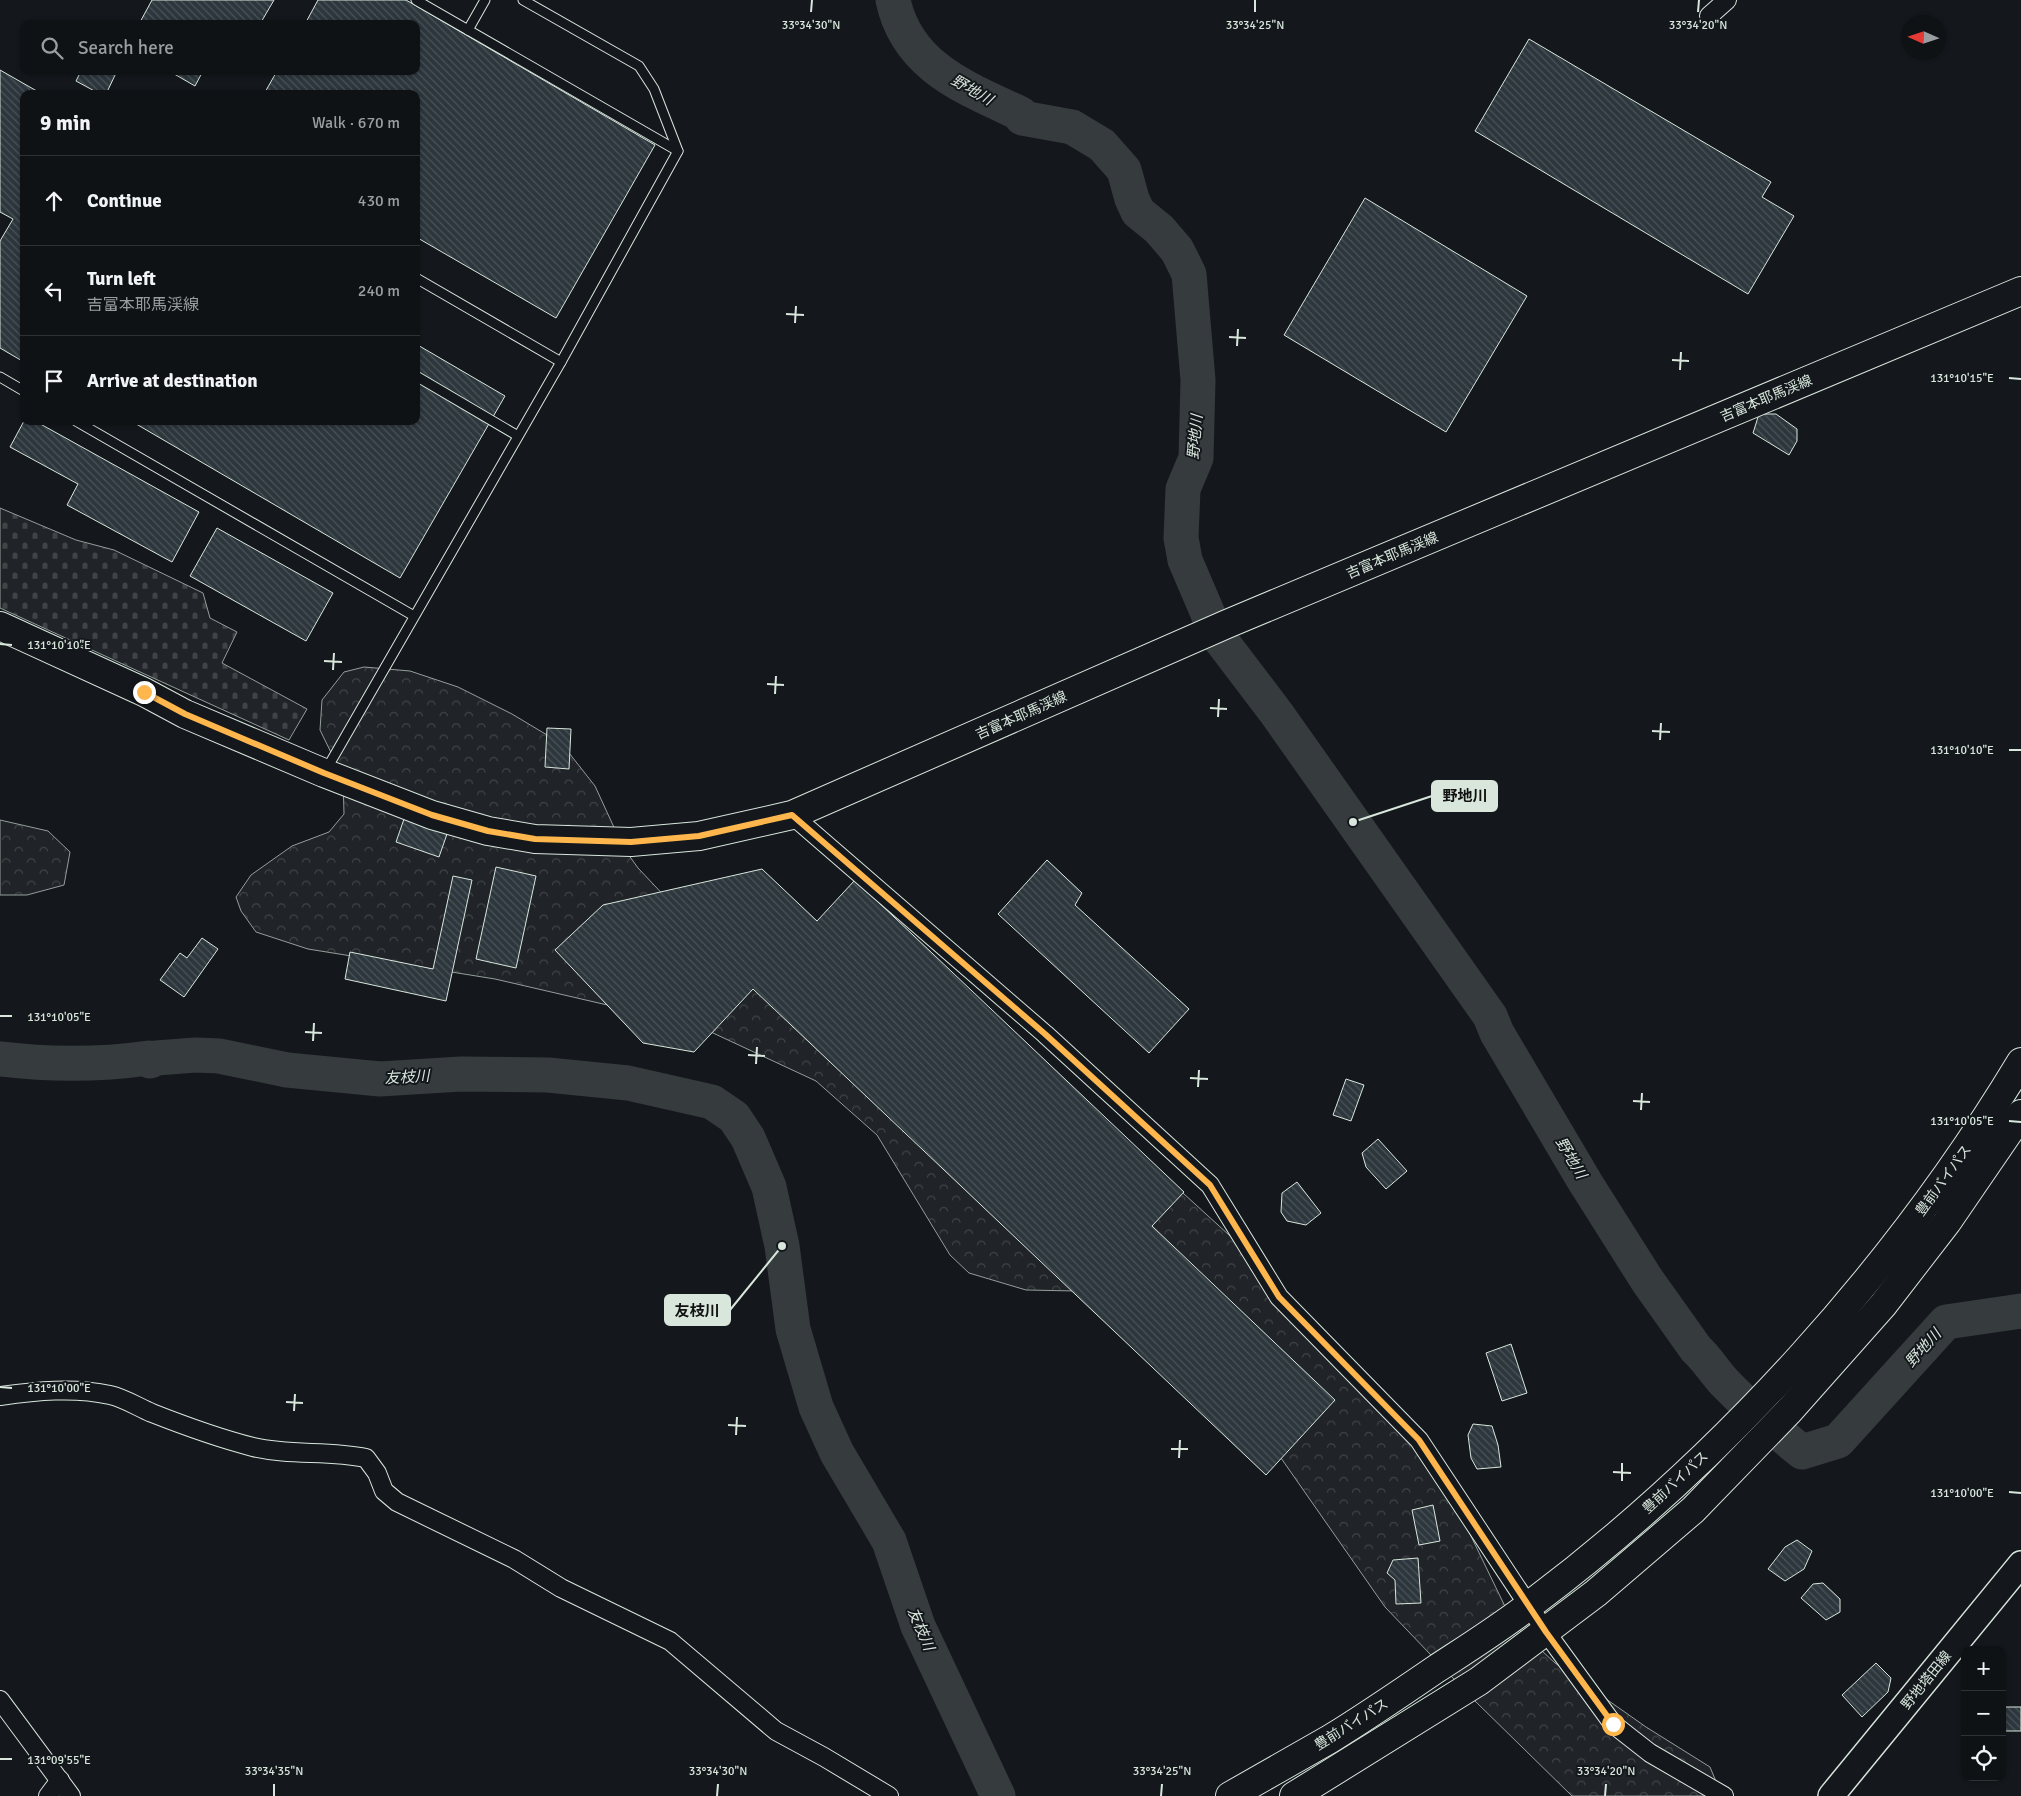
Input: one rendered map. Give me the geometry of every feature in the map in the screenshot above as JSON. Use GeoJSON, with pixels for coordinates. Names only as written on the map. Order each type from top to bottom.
{"type":"FeatureCollection","features":[{"type":"Feature","properties":{"kind":"main road","name":"吉富本耶馬渓線"},"geometry":{"type":"LineString","coordinates":[[0,626],[144,692],[185,714],[324,773],[432,815],[488,831],[535,839],[631,842],[699,836],[792,815],[1228,624],[2021,291]]}},
{"type":"Feature","properties":{"kind":"main road","name":"豊前バイパス"},"geometry":{"type":"LineString","coordinates":[[1230,1796],[1332,1738],[1530,1605],[1671,1488],[1769,1392],[1858,1290],[1925,1207],[1986,1121],[2021,1062]]}},
{"type":"Feature","properties":{"kind":"main road","name":"豊前バイパス"},"geometry":{"type":"LineString","coordinates":[[1294,1796],[1479,1681],[1596,1593],[1693,1510],[1790,1411],[1889,1298],[1947,1222],[2021,1114]]}},
{"type":"Feature","properties":{"kind":"main road","name":"野地塔田線"},"geometry":{"type":"LineString","coordinates":[[1831,1796],[2021,1564]]}},
{"type":"Feature","properties":{"kind":"street"},"geometry":{"type":"LineString","coordinates":[[1709,16],[1727,0]]}},
{"type":"Feature","properties":{"kind":"street"},"geometry":{"type":"LineString","coordinates":[[792,815],[1045,1034],[1210,1185],[1279,1297],[1419,1440],[1530,1605],[1546,1632],[1613,1724],[1650,1753],[1724,1796]]}},
{"type":"Feature","properties":{"kind":"street"},"geometry":{"type":"LineString","coordinates":[[0,1396],[42,1391],[75,1391],[111,1395],[203,1432],[254,1447],[298,1453],[344,1453],[366,1458],[377,1473],[384,1491],[397,1502],[514,1559],[561,1588],[670,1641],[776,1731],[889,1796]]}},
{"type":"Feature","properties":{"kind":"street"},"geometry":{"type":"LineString","coordinates":[[0,1700],[71,1796]]}},
{"type":"Feature","properties":{"kind":"street"},"geometry":{"type":"LineString","coordinates":[[48,1796],[60,1780]]}},
{"type":"Feature","properties":{"kind":"lane"},"geometry":{"type":"LineString","coordinates":[[416,0],[678,151]]}},
{"type":"Feature","properties":{"kind":"lane"},"geometry":{"type":"LineString","coordinates":[[468,30],[485,0]]}},
{"type":"Feature","properties":{"kind":"lane"},"geometry":{"type":"LineString","coordinates":[[523,0],[639,66],[654,89],[678,151]]}},
{"type":"Feature","properties":{"kind":"lane"},"geometry":{"type":"LineString","coordinates":[[324,773],[561,362],[678,151]]}},
{"type":"Feature","properties":{"kind":"lane"},"geometry":{"type":"LineString","coordinates":[[420,280],[561,362]]}},
{"type":"Feature","properties":{"kind":"lane"},"geometry":{"type":"LineString","coordinates":[[0,378],[20,389]]}},
{"type":"Feature","properties":{"kind":"lane"},"geometry":{"type":"LineString","coordinates":[[420,378],[518,436]]}},
{"type":"Feature","properties":{"kind":"lane"},"geometry":{"type":"LineString","coordinates":[[83,425],[414,616]]}},
{"type":"Feature","properties":{"kind":"green space"},"geometry":{"type":"Polygon","coordinates":[[[0,508],[76,540],[114,550],[203,593],[210,618],[237,632],[222,663],[307,709],[289,740],[0,608],[0,508]]]}},
{"type":"Feature","properties":{"kind":"green space"},"geometry":{"type":"Polygon","coordinates":[[[364,667],[410,671],[458,687],[512,714],[562,744],[595,786],[623,847],[638,868],[671,903],[1104,1121],[1229,1235],[1388,1406],[1454,1501],[1514,1625],[1555,1663],[1646,1727],[1710,1767],[1722,1796],[1572,1796],[1474,1700],[1385,1607],[1267,1438],[1076,1291],[1026,1290],[969,1273],[950,1255],[877,1135],[816,1081],[698,1026],[495,979],[308,949],[256,932],[241,911],[236,897],[251,875],[292,846],[329,832],[344,814],[343,777],[320,730],[322,700],[344,672],[364,667]]]}},
{"type":"Feature","properties":{"kind":"green space"},"geometry":{"type":"Polygon","coordinates":[[[0,820],[48,831],[70,852],[64,885],[27,895],[0,895],[0,820]]]}},
{"type":"Feature","properties":{"kind":"building"},"geometry":{"type":"Polygon","coordinates":[[[152,0],[274,0],[262,20],[141,20],[152,0]]]}},
{"type":"Feature","properties":{"kind":"building"},"geometry":{"type":"Polygon","coordinates":[[[318,0],[406,0],[655,145],[556,318],[420,239],[420,90],[266,90],[275,75],[420,75],[420,20],[307,20],[318,0]]]}},
{"type":"Feature","properties":{"kind":"building"},"geometry":{"type":"Polygon","coordinates":[[[1529,39],[1771,182],[1762,197],[1794,216],[1748,294],[1475,131],[1529,39]]]}},
{"type":"Feature","properties":{"kind":"building"},"geometry":{"type":"Polygon","coordinates":[[[0,70],[35,90],[20,90],[20,360],[0,348],[0,241],[13,219],[0,212],[0,70]]]}},
{"type":"Feature","properties":{"kind":"building"},"geometry":{"type":"Polygon","coordinates":[[[79,75],[115,75],[108,90],[93,90],[76,81],[79,75]]]}},
{"type":"Feature","properties":{"kind":"building"},"geometry":{"type":"Polygon","coordinates":[[[176,75],[201,75],[195,86],[176,75]]]}},
{"type":"Feature","properties":{"kind":"building"},"geometry":{"type":"Polygon","coordinates":[[[1365,198],[1527,296],[1446,432],[1284,335],[1365,198]]]}},
{"type":"Feature","properties":{"kind":"building"},"geometry":{"type":"Polygon","coordinates":[[[420,346],[505,396],[400,578],[138,425],[420,425],[420,346]]]}},
{"type":"Feature","properties":{"kind":"building"},"geometry":{"type":"Polygon","coordinates":[[[1759,414],[1776,414],[1797,429],[1797,441],[1789,455],[1753,433],[1759,414]]]}},
{"type":"Feature","properties":{"kind":"building"},"geometry":{"type":"Polygon","coordinates":[[[22,425],[42,425],[199,512],[172,562],[67,505],[78,484],[10,447],[22,425]]]}},
{"type":"Feature","properties":{"kind":"building"},"geometry":{"type":"Polygon","coordinates":[[[217,528],[333,593],[306,641],[190,576],[217,528]]]}},
{"type":"Feature","properties":{"kind":"building"},"geometry":{"type":"Polygon","coordinates":[[[547,728],[571,729],[569,769],[545,767],[547,728]]]}},
{"type":"Feature","properties":{"kind":"building"},"geometry":{"type":"Polygon","coordinates":[[[404,819],[447,834],[439,857],[396,842],[404,819]]]}},
{"type":"Feature","properties":{"kind":"building"},"geometry":{"type":"Polygon","coordinates":[[[1047,860],[1082,893],[1075,905],[1189,1009],[1149,1053],[998,914],[1047,860]]]}},
{"type":"Feature","properties":{"kind":"building"},"geometry":{"type":"Polygon","coordinates":[[[496,867],[536,876],[516,968],[476,959],[496,867]]]}},
{"type":"Feature","properties":{"kind":"building"},"geometry":{"type":"Polygon","coordinates":[[[762,869],[817,921],[855,880],[1184,1192],[1152,1226],[1335,1400],[1266,1475],[753,989],[694,1052],[643,1043],[555,950],[603,905],[762,869]]]}},
{"type":"Feature","properties":{"kind":"building"},"geometry":{"type":"Polygon","coordinates":[[[453,876],[472,880],[446,1001],[345,979],[350,952],[433,969],[453,876]]]}},
{"type":"Feature","properties":{"kind":"building"},"geometry":{"type":"Polygon","coordinates":[[[202,938],[218,949],[184,997],[160,980],[180,953],[187,958],[202,938]]]}},
{"type":"Feature","properties":{"kind":"building"},"geometry":{"type":"Polygon","coordinates":[[[1346,1079],[1364,1085],[1351,1121],[1333,1115],[1346,1079]]]}},
{"type":"Feature","properties":{"kind":"building"},"geometry":{"type":"Polygon","coordinates":[[[1378,1139],[1407,1171],[1386,1189],[1366,1167],[1362,1153],[1378,1139]]]}},
{"type":"Feature","properties":{"kind":"building"},"geometry":{"type":"Polygon","coordinates":[[[1297,1182],[1321,1213],[1306,1225],[1287,1221],[1281,1212],[1282,1193],[1297,1182]]]}},
{"type":"Feature","properties":{"kind":"building"},"geometry":{"type":"Polygon","coordinates":[[[1511,1344],[1527,1393],[1502,1401],[1486,1353],[1511,1344]]]}},
{"type":"Feature","properties":{"kind":"building"},"geometry":{"type":"Polygon","coordinates":[[[1473,1424],[1492,1426],[1498,1445],[1501,1467],[1477,1469],[1471,1458],[1468,1435],[1473,1424]]]}},
{"type":"Feature","properties":{"kind":"building"},"geometry":{"type":"Polygon","coordinates":[[[1433,1505],[1440,1541],[1419,1545],[1412,1510],[1433,1505]]]}},
{"type":"Feature","properties":{"kind":"building"},"geometry":{"type":"Polygon","coordinates":[[[1797,1540],[1812,1551],[1804,1569],[1785,1581],[1768,1569],[1785,1547],[1797,1540]]]}},
{"type":"Feature","properties":{"kind":"building"},"geometry":{"type":"Polygon","coordinates":[[[1418,1558],[1421,1603],[1396,1604],[1395,1580],[1387,1573],[1393,1560],[1418,1558]]]}},
{"type":"Feature","properties":{"kind":"building"},"geometry":{"type":"Polygon","coordinates":[[[1823,1583],[1840,1599],[1840,1612],[1826,1620],[1801,1598],[1813,1584],[1823,1583]]]}},
{"type":"Feature","properties":{"kind":"building"},"geometry":{"type":"Polygon","coordinates":[[[1876,1663],[1891,1678],[1888,1692],[1862,1717],[1842,1695],[1876,1663]]]}},
{"type":"Feature","properties":{"kind":"building"},"geometry":{"type":"Polygon","coordinates":[[[2006,1707],[2021,1707],[2021,1731],[2006,1731],[2006,1707]]]}},
{"type":"Feature","properties":{"kind":"waterway","name":"野地川"},"geometry":{"type":"LineString","coordinates":[[893,0],[900,23],[911,42],[925,59],[942,72],[980,95],[1021,114],[1022,118],[1072,127],[1102,145],[1124,170],[1132,199],[1138,212],[1159,229],[1177,250],[1189,274],[1198,380],[1196,458],[1183,489],[1181,538],[1185,560],[1217,635],[1277,714],[1490,1016],[1497,1033],[1585,1182],[1647,1280],[1696,1349],[1720,1378],[1752,1409],[1802,1452],[1838,1441],[1946,1322],[2021,1311]]}},
{"type":"Feature","properties":{"kind":"waterway","name":"友枝川"},"geometry":{"type":"LineString","coordinates":[[0,1059],[74,1063],[112,1062],[149,1058],[150,1061],[156,1058],[196,1055],[219,1056],[287,1070],[380,1079],[461,1074],[548,1075],[628,1083],[712,1102],[734,1117],[748,1138],[769,1187],[782,1246],[793,1329],[816,1407],[837,1453],[889,1541],[918,1626],[998,1796]]}},
{"type":"Feature","properties":{"kind":"place","name":"野地川"},"geometry":{"type":"Point","coordinates":[1353,822]}},
{"type":"Feature","properties":{"kind":"place","name":"友枝川"},"geometry":{"type":"Point","coordinates":[782,1246]}},
{"type":"Feature","properties":{"kind":"route"},"geometry":{"type":"LineString","coordinates":[[144,692],[185,714],[324,773],[432,815],[488,831],[535,839],[631,842],[699,836],[792,815],[1045,1034],[1210,1185],[1279,1297],[1419,1440],[1530,1605],[1546,1632],[1613,1724]]}}]}
